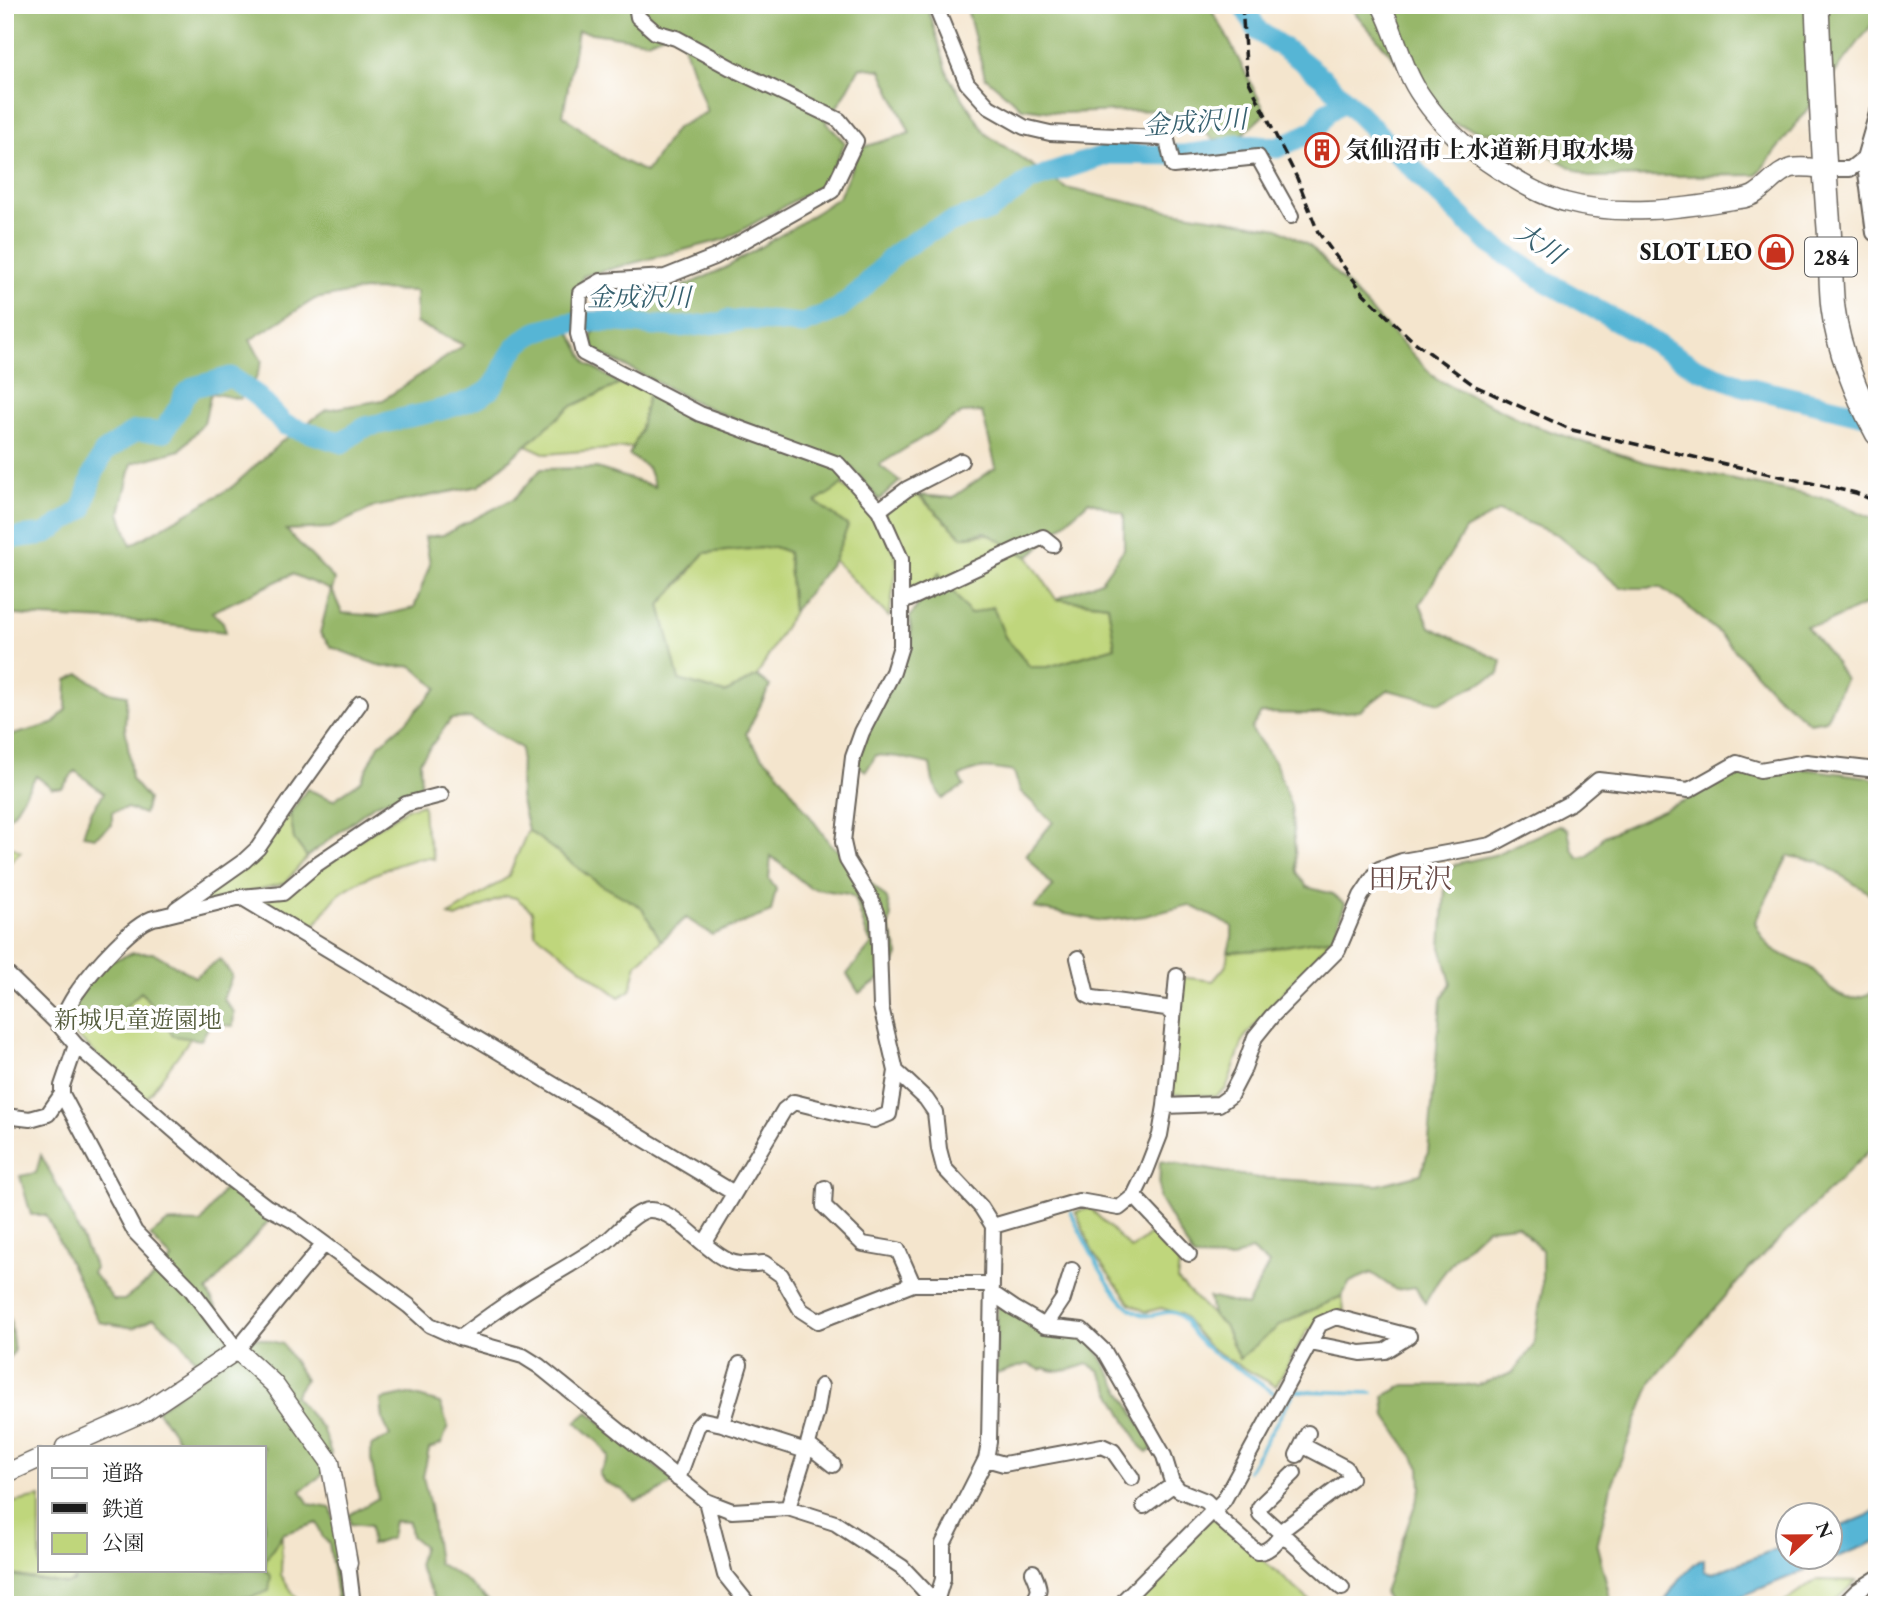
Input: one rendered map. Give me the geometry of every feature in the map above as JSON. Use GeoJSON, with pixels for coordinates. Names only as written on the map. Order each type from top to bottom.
{"type":"FeatureCollection","features":[{"type":"Feature","properties":{"kind":"highway","name":"284"},"geometry":{"type":"LineString","coordinates":[[1817,5],[1833,308],[1841,345],[1877,433]]}},
{"type":"Feature","properties":{"kind":"street"},"geometry":{"type":"LineString","coordinates":[[636,5],[638,18],[655,32],[676,38],[839,120],[856,141],[832,191],[715,257],[665,277],[601,281],[580,293],[578,334],[583,353],[699,414],[838,464],[879,510],[901,559],[901,646],[893,672],[862,732],[853,757],[843,842],[846,860],[871,899],[878,918],[881,1007],[896,1071],[889,1114],[874,1120],[794,1102],[784,1110],[704,1244]]}},
{"type":"Feature","properties":{"kind":"street"},"geometry":{"type":"LineString","coordinates":[[934,5],[967,83],[989,107],[1024,127],[1050,133],[1167,140],[1173,166],[1258,157],[1291,216]]}},
{"type":"Feature","properties":{"kind":"street"},"geometry":{"type":"LineString","coordinates":[[1381,5],[1421,96],[1467,148],[1529,188],[1564,202],[1614,210],[1656,210],[1734,200],[1758,192],[1790,168],[1850,169],[1864,158]]}},
{"type":"Feature","properties":{"kind":"street"},"geometry":{"type":"LineString","coordinates":[[1877,113],[1864,158],[1874,233],[1877,233]]}},
{"type":"Feature","properties":{"kind":"street"},"geometry":{"type":"LineString","coordinates":[[879,510],[907,489],[961,461]]}},
{"type":"Feature","properties":{"kind":"street"},"geometry":{"type":"LineString","coordinates":[[901,603],[1043,537],[1053,545]]}},
{"type":"Feature","properties":{"kind":"street"},"geometry":{"type":"LineString","coordinates":[[169,914],[244,861],[258,848],[360,703]]}},
{"type":"Feature","properties":{"kind":"street"},"geometry":{"type":"LineString","coordinates":[[1165,1106],[1219,1104],[1230,1097],[1255,1037],[1272,1016],[1338,950],[1361,896],[1379,869],[1402,861],[1491,845],[1572,802],[1598,780],[1689,790],[1737,763],[1760,770],[1805,762],[1877,770]]}},
{"type":"Feature","properties":{"kind":"street"},"geometry":{"type":"LineString","coordinates":[[59,1025],[77,992],[116,945],[150,918],[242,897],[283,892],[317,864],[406,804],[441,795]]}},
{"type":"Feature","properties":{"kind":"street"},"geometry":{"type":"LineString","coordinates":[[242,897],[734,1193]]}},
{"type":"Feature","properties":{"kind":"street"},"geometry":{"type":"LineString","coordinates":[[1078,958],[1087,995],[1166,1008],[1173,1015]]}},
{"type":"Feature","properties":{"kind":"street"},"geometry":{"type":"LineString","coordinates":[[5,972],[76,1045],[230,1179],[267,1207],[292,1220],[409,1306],[430,1325],[458,1338],[523,1356],[539,1366],[706,1501],[732,1511],[788,1508],[835,1523],[902,1567],[935,1604]]}},
{"type":"Feature","properties":{"kind":"street"},"geometry":{"type":"LineString","coordinates":[[993,1226],[1079,1201],[1119,1208],[1134,1196],[1160,1135],[1177,976]]}},
{"type":"Feature","properties":{"kind":"street"},"geometry":{"type":"LineString","coordinates":[[76,1045],[62,1086],[62,1094],[135,1231],[190,1288],[237,1350],[274,1384],[330,1462],[354,1605]]}},
{"type":"Feature","properties":{"kind":"street"},"geometry":{"type":"LineString","coordinates":[[896,1071],[926,1099],[935,1112],[944,1168],[981,1207],[993,1226],[989,1442],[986,1459],[943,1544],[943,1579],[935,1604]]}},
{"type":"Feature","properties":{"kind":"street"},"geometry":{"type":"LineString","coordinates":[[5,1116],[30,1119],[48,1114],[62,1094]]}},
{"type":"Feature","properties":{"kind":"street"},"geometry":{"type":"LineString","coordinates":[[825,1188],[824,1206],[863,1244],[898,1250],[913,1284]]}},
{"type":"Feature","properties":{"kind":"street"},"geometry":{"type":"LineString","coordinates":[[1134,1196],[1189,1254]]}},
{"type":"Feature","properties":{"kind":"street"},"geometry":{"type":"LineString","coordinates":[[458,1338],[533,1287],[575,1263],[637,1215],[647,1210],[658,1211],[675,1220],[724,1261],[747,1266],[764,1264],[781,1275],[801,1310],[818,1321],[913,1284],[992,1289],[1014,1308],[1045,1326],[1082,1331],[1104,1351],[1164,1456],[1174,1484],[1179,1490],[1206,1501],[1220,1519],[1256,1552],[1266,1551],[1282,1535],[1285,1528],[1351,1478],[1346,1468],[1302,1444]]}},
{"type":"Feature","properties":{"kind":"street"},"geometry":{"type":"LineString","coordinates":[[67,1446],[144,1412],[237,1350],[324,1244]]}},
{"type":"Feature","properties":{"kind":"street"},"geometry":{"type":"LineString","coordinates":[[1045,1326],[1063,1299],[1073,1270]]}},
{"type":"Feature","properties":{"kind":"street"},"geometry":{"type":"LineString","coordinates":[[1125,1603],[1224,1500],[1320,1324],[1336,1317],[1409,1336],[1385,1351],[1361,1353],[1310,1343]]}},
{"type":"Feature","properties":{"kind":"street"},"geometry":{"type":"LineString","coordinates":[[722,1424],[740,1364]]}},
{"type":"Feature","properties":{"kind":"street"},"geometry":{"type":"LineString","coordinates":[[788,1508],[807,1448],[821,1386]]}},
{"type":"Feature","properties":{"kind":"street"},"geometry":{"type":"LineString","coordinates":[[678,1479],[697,1427],[703,1420],[807,1448],[833,1465]]}},
{"type":"Feature","properties":{"kind":"street"},"geometry":{"type":"LineString","coordinates":[[986,1459],[1004,1464],[1102,1446],[1113,1451],[1132,1478]]}},
{"type":"Feature","properties":{"kind":"street"},"geometry":{"type":"LineString","coordinates":[[5,1474],[38,1459]]}},
{"type":"Feature","properties":{"kind":"street"},"geometry":{"type":"LineString","coordinates":[[1294,1473],[1262,1504],[1259,1508],[1260,1514],[1342,1588]]}},
{"type":"Feature","properties":{"kind":"street"},"geometry":{"type":"LineString","coordinates":[[1144,1506],[1174,1484]]}},
{"type":"Feature","properties":{"kind":"street"},"geometry":{"type":"LineString","coordinates":[[706,1501],[725,1575],[749,1605]]}},
{"type":"Feature","properties":{"kind":"street"},"geometry":{"type":"LineString","coordinates":[[1030,1605],[1038,1596],[1040,1588],[1033,1572]]}},
{"type":"Feature","properties":{"kind":"street"},"geometry":{"type":"LineString","coordinates":[[1843,1605],[1857,1591],[1877,1578]]}},
{"type":"Feature","properties":{"kind":"green space"},"geometry":{"type":"Polygon","coordinates":[[[5,5],[927,5],[949,77],[986,134],[1066,188],[1160,209],[1278,228],[1311,247],[1436,379],[1535,426],[1644,462],[1829,499],[1877,520],[1877,603],[1873,601],[1824,624],[1806,626],[1830,655],[1845,679],[1826,720],[1810,723],[1775,694],[1719,633],[1661,588],[1621,588],[1558,535],[1499,511],[1465,530],[1420,604],[1430,627],[1502,661],[1499,674],[1440,703],[1388,690],[1360,711],[1261,713],[1251,729],[1275,762],[1291,806],[1297,872],[1307,887],[1332,894],[1345,904],[1333,938],[1261,950],[1228,952],[1232,926],[1189,905],[1145,916],[1103,921],[1034,908],[1053,887],[1026,855],[1053,822],[1020,791],[1014,772],[992,769],[973,771],[959,777],[964,786],[942,799],[933,782],[930,764],[876,755],[866,771],[857,765],[866,734],[912,646],[910,617],[939,573],[970,614],[993,607],[1005,637],[1030,667],[1048,667],[1115,647],[1108,605],[1056,599],[1101,581],[1124,549],[1124,514],[1089,501],[1028,557],[985,532],[962,537],[919,495],[952,498],[996,467],[982,412],[962,413],[879,465],[900,481],[879,500],[853,469],[699,404],[594,350],[591,335],[636,298],[678,289],[725,268],[799,224],[839,197],[860,148],[910,133],[881,70],[860,67],[826,122],[845,143],[825,183],[726,239],[583,276],[570,332],[587,363],[620,384],[570,407],[479,486],[374,507],[330,528],[286,530],[335,580],[332,590],[342,613],[379,616],[414,608],[430,564],[425,537],[443,535],[515,498],[541,469],[597,468],[655,487],[648,468],[629,455],[640,432],[649,391],[842,469],[850,477],[816,502],[848,526],[834,560],[793,612],[788,552],[774,547],[704,553],[660,605],[679,680],[725,693],[757,676],[770,686],[746,734],[760,754],[775,768],[831,845],[862,867],[870,882],[887,899],[891,915],[889,927],[899,954],[889,973],[859,993],[847,974],[872,944],[855,898],[848,894],[810,888],[771,856],[769,879],[776,889],[771,912],[712,935],[686,918],[661,941],[641,907],[598,883],[528,830],[520,797],[521,748],[470,718],[451,719],[420,761],[421,787],[374,805],[307,857],[294,839],[290,813],[307,789],[333,800],[361,781],[379,745],[406,722],[437,688],[412,666],[383,667],[331,647],[320,633],[331,590],[292,574],[212,612],[223,622],[226,632],[133,621],[5,614],[5,5]],[[678,28],[647,41],[578,31],[563,115],[621,160],[646,172],[676,128],[707,112],[678,28]],[[364,290],[315,299],[250,340],[262,361],[255,381],[240,399],[211,393],[204,423],[180,450],[132,463],[120,513],[131,545],[231,488],[281,442],[326,410],[383,400],[464,345],[416,323],[416,291],[364,290]]]}},
{"type":"Feature","properties":{"kind":"green space"},"geometry":{"type":"Polygon","coordinates":[[[966,5],[1208,5],[1266,113],[1242,135],[1214,140],[1194,123],[1161,110],[1061,113],[1022,108],[985,77],[966,5]]]}},
{"type":"Feature","properties":{"kind":"green space"},"geometry":{"type":"Polygon","coordinates":[[[1348,5],[1877,5],[1877,18],[1757,175],[1588,177],[1509,133],[1481,132],[1449,122],[1348,5]]]}},
{"type":"Feature","properties":{"kind":"green space"},"geometry":{"type":"Polygon","coordinates":[[[620,384],[649,391],[640,432],[633,447],[546,454],[526,445],[570,407],[620,384]]]}},
{"type":"Feature","properties":{"kind":"green space"},"geometry":{"type":"Polygon","coordinates":[[[841,485],[874,510],[898,561],[889,617],[834,560],[847,525],[813,502],[841,485]]]}},
{"type":"Feature","properties":{"kind":"green space"},"geometry":{"type":"Polygon","coordinates":[[[912,490],[962,537],[988,534],[1011,547],[905,596],[884,511],[912,490]]]}},
{"type":"Feature","properties":{"kind":"green space"},"geometry":{"type":"Polygon","coordinates":[[[774,547],[788,552],[793,612],[757,676],[725,693],[678,680],[660,604],[704,553],[774,547]]]}},
{"type":"Feature","properties":{"kind":"green space"},"geometry":{"type":"Polygon","coordinates":[[[1019,551],[1028,557],[1056,599],[1108,605],[1115,647],[1048,667],[1030,667],[1005,637],[993,607],[970,615],[949,586],[1019,551]]]}},
{"type":"Feature","properties":{"kind":"green space"},"geometry":{"type":"Polygon","coordinates":[[[80,674],[108,692],[127,695],[125,726],[131,779],[148,799],[144,814],[127,808],[112,812],[112,825],[95,837],[83,835],[91,812],[104,793],[75,771],[62,788],[52,788],[36,776],[13,814],[5,819],[5,732],[9,736],[53,724],[66,709],[67,680],[80,674]]]}},
{"type":"Feature","properties":{"kind":"green space"},"geometry":{"type":"Polygon","coordinates":[[[1806,769],[1869,777],[1877,781],[1877,898],[1818,861],[1788,856],[1755,922],[1766,943],[1810,967],[1840,996],[1855,998],[1869,994],[1877,988],[1877,1136],[1871,1149],[1750,1268],[1652,1381],[1612,1483],[1597,1546],[1612,1605],[1389,1605],[1384,1592],[1421,1488],[1420,1467],[1386,1417],[1384,1396],[1405,1385],[1477,1385],[1513,1373],[1533,1346],[1542,1291],[1542,1250],[1517,1225],[1487,1228],[1456,1257],[1425,1303],[1415,1287],[1396,1290],[1371,1273],[1350,1282],[1342,1296],[1280,1325],[1239,1359],[1224,1325],[1212,1315],[1209,1297],[1247,1306],[1269,1264],[1251,1250],[1231,1259],[1194,1258],[1159,1198],[1160,1161],[1258,1178],[1378,1185],[1421,1174],[1428,1152],[1441,1000],[1451,983],[1441,947],[1446,875],[1455,864],[1494,855],[1560,825],[1568,830],[1572,849],[1579,858],[1588,856],[1604,836],[1731,777],[1753,777],[1806,769]]]}},
{"type":"Feature","properties":{"kind":"green space"},"geometry":{"type":"Polygon","coordinates":[[[423,804],[424,822],[434,859],[425,858],[401,864],[350,887],[334,899],[311,930],[259,901],[406,809],[423,804]]]}},
{"type":"Feature","properties":{"kind":"green space"},"geometry":{"type":"Polygon","coordinates":[[[290,813],[294,839],[307,857],[285,883],[188,907],[259,854],[290,813]]]}},
{"type":"Feature","properties":{"kind":"green space"},"geometry":{"type":"Polygon","coordinates":[[[528,830],[598,883],[642,907],[661,941],[637,964],[630,991],[619,997],[535,933],[532,911],[516,898],[506,896],[456,918],[449,915],[508,877],[528,830]]]}},
{"type":"Feature","properties":{"kind":"green space"},"geometry":{"type":"Polygon","coordinates":[[[5,843],[21,852],[5,867],[5,843]]]}},
{"type":"Feature","properties":{"kind":"green space"},"geometry":{"type":"Polygon","coordinates":[[[1333,938],[1244,1038],[1226,1089],[1215,1096],[1169,1094],[1181,977],[1213,981],[1226,966],[1228,952],[1261,950],[1333,938]]]}},
{"type":"Feature","properties":{"kind":"green space"},"geometry":{"type":"Polygon","coordinates":[[[133,953],[154,953],[195,977],[220,959],[232,976],[223,999],[234,1012],[233,1026],[210,1024],[201,1040],[173,1036],[141,992],[107,1025],[83,1033],[61,1009],[105,963],[133,953]]]}},
{"type":"Feature","properties":{"kind":"green space","name":"新城児童遊園地"},"geometry":{"type":"Polygon","coordinates":[[[120,964],[192,1036],[145,1100],[70,1030],[95,988],[120,964]]]}},
{"type":"Feature","properties":{"kind":"green space"},"geometry":{"type":"Polygon","coordinates":[[[41,1155],[63,1196],[95,1268],[92,1272],[114,1300],[124,1300],[172,1259],[150,1236],[168,1222],[201,1223],[228,1183],[274,1215],[207,1291],[237,1345],[200,1366],[181,1341],[154,1318],[134,1328],[99,1322],[46,1215],[31,1215],[20,1176],[36,1173],[41,1155]]]}},
{"type":"Feature","properties":{"kind":"green space"},"geometry":{"type":"Polygon","coordinates":[[[1090,1208],[1131,1249],[1159,1227],[1181,1251],[1177,1280],[1224,1325],[1239,1359],[1280,1325],[1342,1296],[1344,1310],[1307,1331],[1276,1386],[1208,1346],[1181,1314],[1161,1308],[1146,1312],[1130,1303],[1093,1253],[1076,1212],[1090,1208]]]}},
{"type":"Feature","properties":{"kind":"green space"},"geometry":{"type":"Polygon","coordinates":[[[1001,1304],[1092,1342],[1151,1442],[1152,1450],[1147,1452],[1140,1446],[1099,1370],[1087,1364],[1061,1371],[1045,1368],[1041,1370],[1027,1364],[996,1374],[997,1309],[1001,1304]]]}},
{"type":"Feature","properties":{"kind":"green space"},"geometry":{"type":"Polygon","coordinates":[[[10,1318],[14,1352],[5,1362],[5,1319],[10,1318]]]}},
{"type":"Feature","properties":{"kind":"green space"},"geometry":{"type":"Polygon","coordinates":[[[259,1338],[283,1344],[305,1380],[294,1396],[322,1428],[331,1453],[323,1474],[301,1491],[309,1504],[331,1508],[338,1538],[346,1601],[337,1598],[329,1543],[323,1538],[317,1523],[282,1534],[266,1560],[266,1446],[181,1446],[157,1410],[252,1339],[259,1338]]]}},
{"type":"Feature","properties":{"kind":"green space"},"geometry":{"type":"Polygon","coordinates":[[[408,1394],[440,1403],[448,1426],[442,1443],[429,1449],[423,1477],[438,1563],[464,1579],[494,1605],[434,1605],[434,1596],[418,1566],[423,1546],[411,1536],[409,1522],[394,1521],[391,1538],[371,1545],[370,1526],[350,1524],[349,1515],[378,1498],[371,1446],[390,1436],[383,1420],[381,1400],[408,1394]]]}},
{"type":"Feature","properties":{"kind":"green space"},"geometry":{"type":"Polygon","coordinates":[[[588,1412],[675,1482],[635,1501],[621,1489],[604,1482],[599,1473],[609,1457],[599,1443],[576,1422],[588,1412]]]}},
{"type":"Feature","properties":{"kind":"green space"},"geometry":{"type":"Polygon","coordinates":[[[38,1497],[38,1572],[73,1572],[74,1581],[66,1584],[5,1574],[5,1504],[38,1497]]]}},
{"type":"Feature","properties":{"kind":"green space"},"geometry":{"type":"Polygon","coordinates":[[[1213,1517],[1315,1605],[1136,1605],[1136,1590],[1213,1517]]]}},
{"type":"Feature","properties":{"kind":"green space"},"geometry":{"type":"Polygon","coordinates":[[[282,1534],[281,1575],[301,1605],[227,1605],[230,1598],[252,1597],[266,1572],[266,1560],[282,1534]]]}},
{"type":"Feature","properties":{"kind":"green space"},"geometry":{"type":"Polygon","coordinates":[[[266,1570],[271,1576],[269,1591],[252,1597],[231,1598],[227,1605],[5,1605],[5,1574],[66,1584],[74,1581],[74,1572],[266,1570]]]}},
{"type":"Feature","properties":{"kind":"green space"},"geometry":{"type":"Polygon","coordinates":[[[1817,1580],[1856,1581],[1831,1605],[1780,1605],[1817,1580]]]}},
{"type":"Feature","properties":{"kind":"water"},"geometry":{"type":"Polygon","coordinates":[[[1877,1509],[1877,1541],[1843,1555],[1843,1526],[1877,1509]]]}},
{"type":"Feature","properties":{"kind":"water"},"geometry":{"type":"Polygon","coordinates":[[[1773,1550],[1773,1572],[1801,1572],[1720,1605],[1663,1605],[1680,1578],[1698,1562],[1704,1559],[1704,1571],[1713,1573],[1773,1550]]]}},
{"type":"Feature","properties":{"kind":"waterway","name":"大川"},"geometry":{"type":"LineString","coordinates":[[1243,5],[1258,31],[1323,78],[1489,243],[1547,282],[1696,368],[1743,386],[1877,418]]}},
{"type":"Feature","properties":{"kind":"waterway","name":"金成沢川"},"geometry":{"type":"LineString","coordinates":[[5,539],[45,534],[82,510],[92,476],[104,452],[135,431],[163,432],[184,395],[194,387],[231,377],[255,394],[285,425],[342,443],[366,427],[450,408],[480,396],[496,382],[511,354],[523,341],[538,331],[577,322],[598,321],[679,327],[747,319],[803,324],[838,309],[860,291],[895,254],[930,231],[989,211],[1031,180],[1109,154],[1183,155],[1219,150],[1238,144],[1277,148],[1316,130],[1326,113],[1346,100]]}},
{"type":"Feature","properties":{"kind":"waterway"},"geometry":{"type":"LineString","coordinates":[[1071,1212],[1099,1268],[1128,1307],[1143,1315],[1175,1313],[1211,1351],[1274,1393]]}},
{"type":"Feature","properties":{"kind":"waterway"},"geometry":{"type":"LineString","coordinates":[[1248,1471],[1295,1391],[1372,1393]]}},
{"type":"Feature","properties":{"kind":"railway"},"geometry":{"type":"LineString","coordinates":[[1242,5],[1249,82],[1297,178],[1318,232],[1364,294],[1412,340],[1475,386],[1572,430],[1856,493],[1877,502]]}},
{"type":"Feature","properties":{"kind":"place","name":"気仙沼市上水道新月取水場"},"geometry":{"type":"Point","coordinates":[1322,150]}},
{"type":"Feature","properties":{"kind":"place","name":"SLOT LEO"},"geometry":{"type":"Point","coordinates":[1776,252]}},
{"type":"Feature","properties":{"kind":"district","name":"田尻沢"},"geometry":{"type":"Point","coordinates":[1410,878]}}]}
